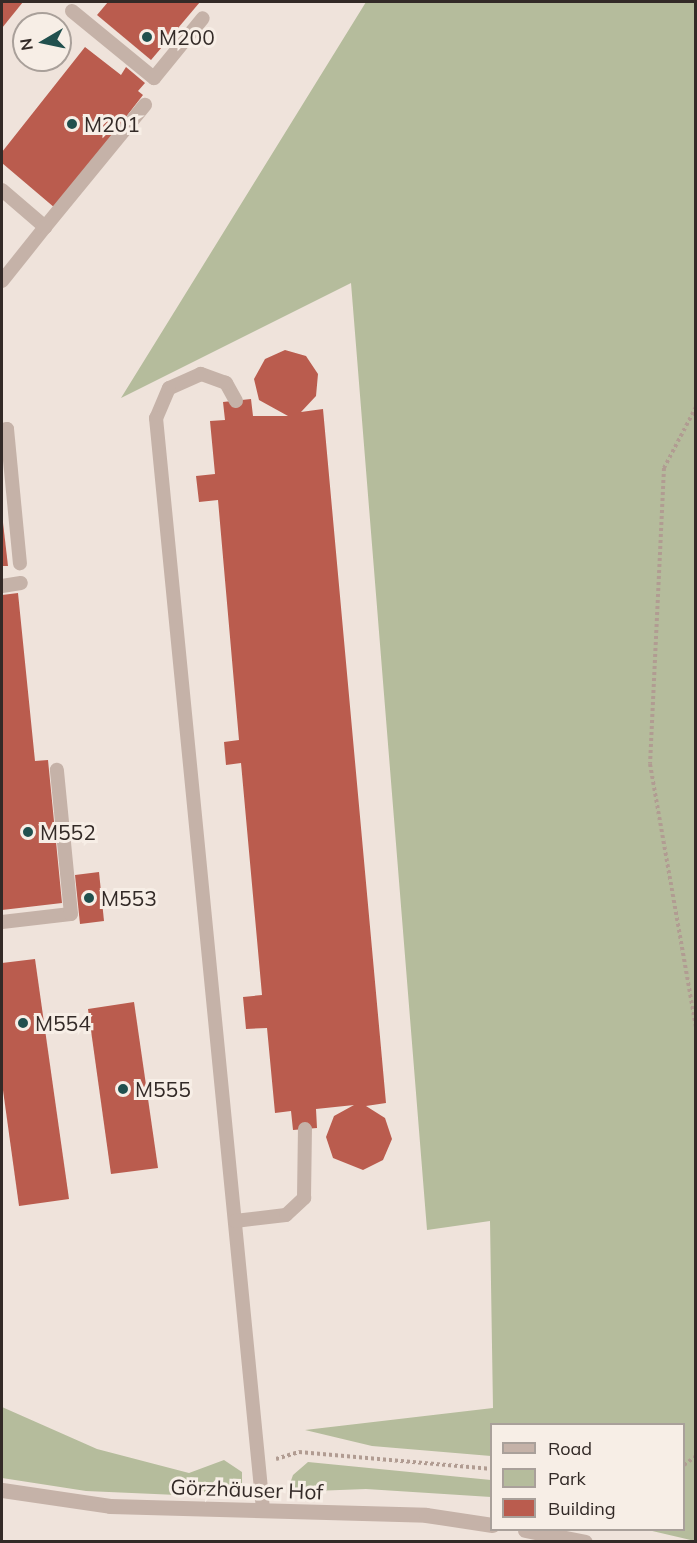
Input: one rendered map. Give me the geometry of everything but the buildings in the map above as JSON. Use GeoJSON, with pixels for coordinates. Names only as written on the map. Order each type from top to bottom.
{"type":"FeatureCollection","features":[{"type":"Feature","properties":{"kind":"street","name":"Görzhäuser Hof"},"geometry":{"type":"LineString","coordinates":[[2,1491],[110,1506],[426,1515],[490,1525]]}},
{"type":"Feature","properties":{"kind":"street"},"geometry":{"type":"LineString","coordinates":[[530,1531],[585,1542]]}},
{"type":"Feature","properties":{"kind":"lane"},"geometry":{"type":"LineString","coordinates":[[72,11],[154,78],[203,18]]}},
{"type":"Feature","properties":{"kind":"lane"},"geometry":{"type":"LineString","coordinates":[[2,281],[145,105]]}},
{"type":"Feature","properties":{"kind":"lane"},"geometry":{"type":"LineString","coordinates":[[2,190],[45,226]]}},
{"type":"Feature","properties":{"kind":"lane"},"geometry":{"type":"LineString","coordinates":[[236,401],[226,383],[201,374],[169,388],[156,418],[263,1510]]}},
{"type":"Feature","properties":{"kind":"lane"},"geometry":{"type":"LineString","coordinates":[[2,430],[7,429],[20,563]]}},
{"type":"Feature","properties":{"kind":"lane"},"geometry":{"type":"LineString","coordinates":[[2,586],[21,583]]}},
{"type":"Feature","properties":{"kind":"lane"},"geometry":{"type":"LineString","coordinates":[[2,922],[71,914],[57,770]]}},
{"type":"Feature","properties":{"kind":"lane"},"geometry":{"type":"LineString","coordinates":[[235,1221],[286,1215],[304,1198],[305,1129]]}},
{"type":"Feature","properties":{"kind":"path"},"geometry":{"type":"LineString","coordinates":[[696,407],[664,468],[650,764],[696,1027]]}},
{"type":"Feature","properties":{"kind":"path"},"geometry":{"type":"LineString","coordinates":[[260,1467],[299,1452],[490,1469]]}},
{"type":"Feature","properties":{"kind":"green space"},"geometry":{"type":"Polygon","coordinates":[[[366,2],[695,2],[695,1541],[652,1531],[685,1531],[685,1423],[490,1423],[490,1456],[372,1446],[305,1430],[493,1408],[490,1221],[427,1230],[351,283],[121,398],[366,2]]]}},
{"type":"Feature","properties":{"kind":"green space"},"geometry":{"type":"Polygon","coordinates":[[[2,1407],[97,1449],[189,1473],[224,1460],[242,1472],[242,1490],[223,1497],[86,1491],[2,1478],[2,1407]]]}},
{"type":"Feature","properties":{"kind":"green space"},"geometry":{"type":"Polygon","coordinates":[[[308,1462],[490,1480],[490,1497],[366,1489],[287,1492],[293,1475],[308,1462]]]}},
{"type":"Feature","properties":{"kind":"place","name":"M200"},"geometry":{"type":"Point","coordinates":[147,37]}},
{"type":"Feature","properties":{"kind":"place","name":"M201"},"geometry":{"type":"Point","coordinates":[72,124]}},
{"type":"Feature","properties":{"kind":"place","name":"M552"},"geometry":{"type":"Point","coordinates":[28,832]}},
{"type":"Feature","properties":{"kind":"place","name":"M553"},"geometry":{"type":"Point","coordinates":[89,898]}},
{"type":"Feature","properties":{"kind":"place","name":"M554"},"geometry":{"type":"Point","coordinates":[23,1023]}},
{"type":"Feature","properties":{"kind":"place","name":"M555"},"geometry":{"type":"Point","coordinates":[123,1089]}}]}
